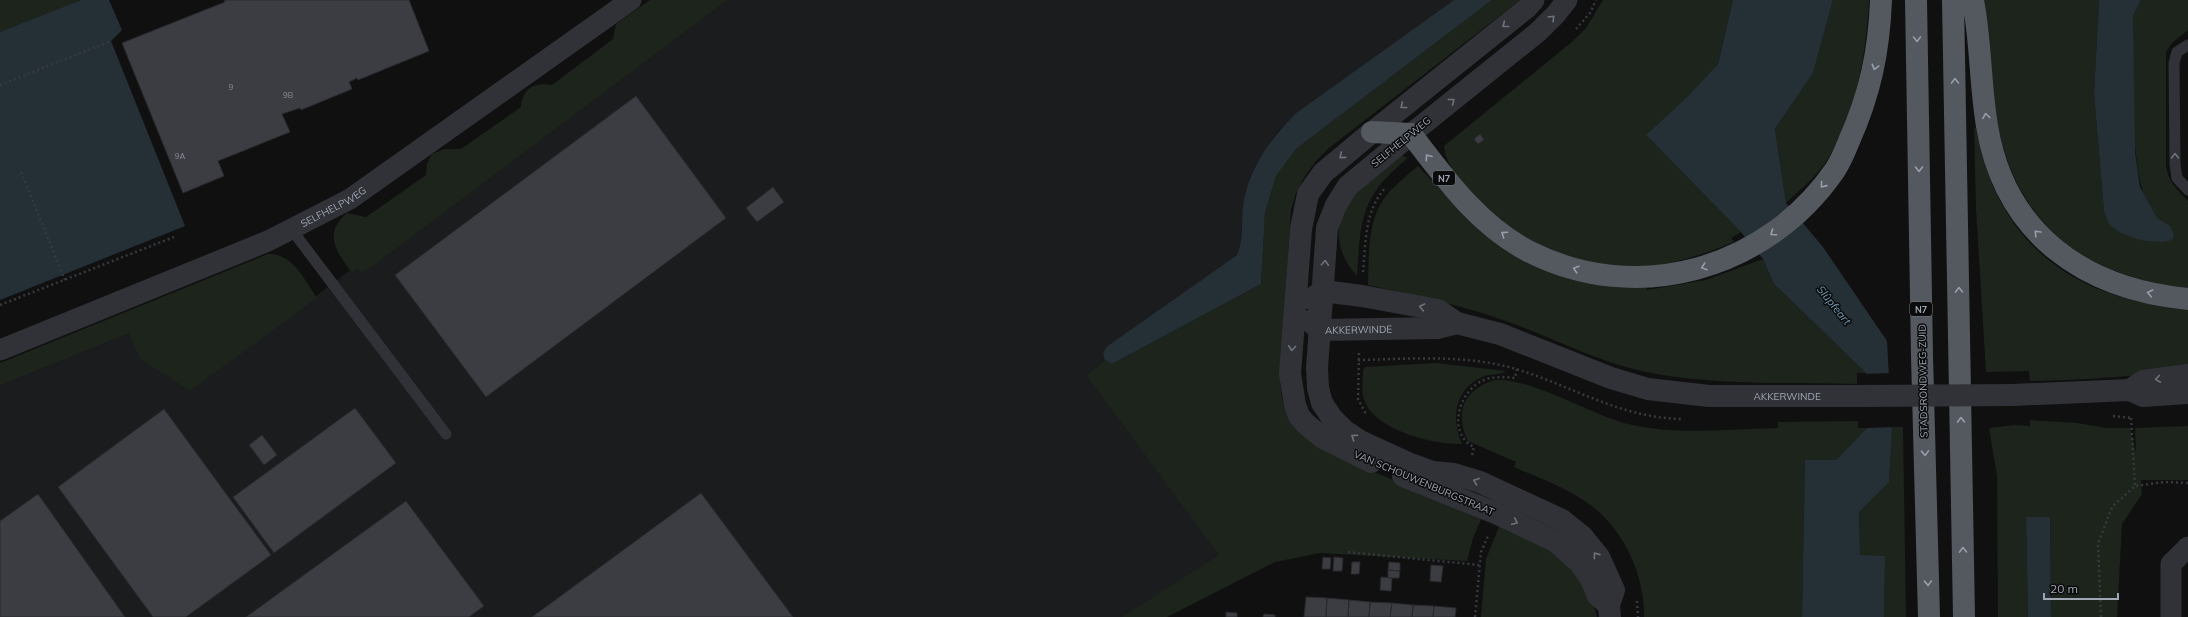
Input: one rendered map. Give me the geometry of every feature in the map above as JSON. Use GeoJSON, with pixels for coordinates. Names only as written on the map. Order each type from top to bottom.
{"type":"FeatureCollection","features":[{"type":"Feature","properties":{"kind":"highway","name":"N7"},"geometry":{"type":"LineString","coordinates":[[1411,134],[1448,184],[1481,219],[1527,250],[1555,263],[1584,272],[1614,276],[1645,277],[1699,269],[1741,254],[1774,233],[1803,210],[1836,169],[1860,116],[1876,62],[1881,0]]}},
{"type":"Feature","properties":{"kind":"highway","name":"STADSRONDWEG-ZUID"},"geometry":{"type":"LineString","coordinates":[[1916,0],[1922,356],[1929,617]]}},
{"type":"Feature","properties":{"kind":"highway"},"geometry":{"type":"LineString","coordinates":[[1953,0],[1964,617]]}},
{"type":"Feature","properties":{"kind":"highway"},"geometry":{"type":"LineString","coordinates":[[1973,0],[1977,22],[1982,92],[1994,155],[2008,191],[2033,229],[2049,246],[2091,274],[2131,288],[2188,299]]}},
{"type":"Feature","properties":{"kind":"highway"},"geometry":{"type":"LineString","coordinates":[[1372,132],[1411,134]]}},
{"type":"Feature","properties":{"kind":"street","name":"SELFHELPWEG"},"geometry":{"type":"LineString","coordinates":[[0,350],[180,278],[292,230],[350,199],[631,0]]}},
{"type":"Feature","properties":{"kind":"street"},"geometry":{"type":"LineString","coordinates":[[1296,309],[1301,229],[1308,194],[1323,173],[1534,0]]}},
{"type":"Feature","properties":{"kind":"street","name":"SELFHELPWEG"},"geometry":{"type":"LineString","coordinates":[[1320,330],[1327,228],[1336,205],[1348,186],[1538,32],[1556,14],[1567,0]]}},
{"type":"Feature","properties":{"kind":"street"},"geometry":{"type":"LineString","coordinates":[[1296,309],[1323,291]]}},
{"type":"Feature","properties":{"kind":"street","name":"AKKERWINDE"},"geometry":{"type":"LineString","coordinates":[[1323,291],[1362,296],[1438,310],[1457,323],[1500,334],[1610,378],[1648,389],[1709,396],[2013,395],[2130,390],[2143,396],[2188,393]]}},
{"type":"Feature","properties":{"kind":"street","name":"AKKERWINDE"},"geometry":{"type":"LineString","coordinates":[[1296,309],[1320,330],[1437,328],[1457,323]]}},
{"type":"Feature","properties":{"kind":"street","name":"VAN SCHOUWENBURGSTRAAT"},"geometry":{"type":"LineString","coordinates":[[1296,309],[1290,374],[1291,389],[1299,416],[1306,424],[1323,438],[1379,466],[1498,514],[1555,541],[1565,548],[1586,571],[1598,596],[1610,611]]}},
{"type":"Feature","properties":{"kind":"street","name":"VAN SCHOUWENBURGSTRAAT"},"geometry":{"type":"LineString","coordinates":[[1320,330],[1318,388],[1327,411],[1339,425],[1360,441],[1408,463],[1433,472],[1454,474],[1480,482],[1562,520],[1583,537],[1601,562],[1614,590],[1610,611]]}},
{"type":"Feature","properties":{"kind":"street","name":"AKKERWINDE"},"geometry":{"type":"LineString","coordinates":[[2130,390],[2143,381],[2188,375]]}},
{"type":"Feature","properties":{"kind":"street"},"geometry":{"type":"LineString","coordinates":[[2171,617],[2171,564],[2188,547]]}},
{"type":"Feature","properties":{"kind":"lane"},"geometry":{"type":"LineString","coordinates":[[2188,45],[2177,52],[2174,63],[2174,78],[2175,164],[2177,178],[2188,190]]}},
{"type":"Feature","properties":{"kind":"lane"},"geometry":{"type":"LineString","coordinates":[[292,230],[446,434]]}},
{"type":"Feature","properties":{"kind":"path"},"geometry":{"type":"LineString","coordinates":[[1571,34],[1590,13],[1596,0]]}},
{"type":"Feature","properties":{"kind":"path"},"geometry":{"type":"LineString","coordinates":[[0,85],[111,41]]}},
{"type":"Feature","properties":{"kind":"path"},"geometry":{"type":"LineString","coordinates":[[21,172],[65,280]]}},
{"type":"Feature","properties":{"kind":"path"},"geometry":{"type":"LineString","coordinates":[[1362,296],[1366,226],[1378,197],[1390,183]]}},
{"type":"Feature","properties":{"kind":"path"},"geometry":{"type":"LineString","coordinates":[[0,305],[174,237]]}},
{"type":"Feature","properties":{"kind":"path"},"geometry":{"type":"LineString","coordinates":[[1360,329],[1358,399],[1369,418]]}},
{"type":"Feature","properties":{"kind":"path"},"geometry":{"type":"LineString","coordinates":[[1358,360],[1452,358],[1499,364],[1517,369],[1515,378],[1505,376],[1484,380],[1474,386],[1466,395],[1460,406],[1458,419],[1460,432],[1466,443],[1474,447],[1472,455],[1465,454]]}},
{"type":"Feature","properties":{"kind":"path"},"geometry":{"type":"LineString","coordinates":[[2131,418],[2135,486]]}},
{"type":"Feature","properties":{"kind":"path"},"geometry":{"type":"LineString","coordinates":[[2101,617],[2098,544],[2112,507],[2135,486],[2164,482],[2188,483]]}},
{"type":"Feature","properties":{"kind":"path"},"geometry":{"type":"LineString","coordinates":[[1475,617],[1480,565],[1484,544],[1498,514]]}},
{"type":"Feature","properties":{"kind":"path"},"geometry":{"type":"LineString","coordinates":[[1348,552],[1480,565]]}},
{"type":"Feature","properties":{"kind":"shaded area"},"geometry":{"type":"Polygon","coordinates":[[[0,0],[78,0],[79,1],[0,32],[0,0]]]}},
{"type":"Feature","properties":{"kind":"shaded area"},"geometry":{"type":"Polygon","coordinates":[[[650,0],[727,0],[362,274],[358,268],[352,273],[341,258],[334,243],[335,228],[339,221],[347,213],[366,217],[426,175],[427,164],[432,154],[444,149],[461,149],[521,107],[524,95],[530,88],[540,84],[552,85],[613,39],[616,24],[650,0]]]}},
{"type":"Feature","properties":{"kind":"shaded area"},"geometry":{"type":"Polygon","coordinates":[[[708,0],[1454,0],[1296,113],[1277,132],[1255,167],[1243,205],[1241,246],[1237,255],[1106,347],[1103,354],[1105,360],[1088,373],[1227,561],[1138,617],[0,617],[0,381],[271,272],[312,299],[708,0]]]}},
{"type":"Feature","properties":{"kind":"shaded area"},"geometry":{"type":"Polygon","coordinates":[[[1492,0],[1520,0],[1329,148],[1316,161],[1305,176],[1296,193],[1291,210],[1280,380],[1282,399],[1292,423],[1301,434],[1313,443],[1347,460],[1482,517],[1473,538],[1467,561],[1320,553],[1275,562],[1167,617],[1122,617],[1219,555],[1086,375],[1105,360],[1112,364],[1261,284],[1265,213],[1276,176],[1296,149],[1492,0]]]}},
{"type":"Feature","properties":{"kind":"shaded area"},"geometry":{"type":"Polygon","coordinates":[[[1603,0],[1733,0],[1718,64],[1686,98],[1646,135],[1741,232],[1731,238],[1734,242],[1691,258],[1646,267],[1623,268],[1599,265],[1575,259],[1551,250],[1508,226],[1489,211],[1459,178],[1451,166],[1445,153],[1444,146],[1573,41],[1586,28],[1603,0]]]}},
{"type":"Feature","properties":{"kind":"shaded area"},"geometry":{"type":"Polygon","coordinates":[[[1833,0],[1869,0],[1868,20],[1858,82],[1846,122],[1828,159],[1814,177],[1786,203],[1775,129],[1813,73],[1833,0]]]}},
{"type":"Feature","properties":{"kind":"shaded area"},"geometry":{"type":"Polygon","coordinates":[[[1985,0],[2099,0],[2094,94],[2104,211],[2170,226],[2157,218],[2147,203],[2140,180],[2133,123],[2133,16],[2141,0],[2188,0],[2188,30],[2172,43],[2166,52],[2166,167],[2174,186],[2188,201],[2188,289],[2156,283],[2127,275],[2099,264],[2074,250],[2052,232],[2033,210],[2017,184],[2000,135],[1992,97],[1985,0]]]}},
{"type":"Feature","properties":{"kind":"shaded area"},"geometry":{"type":"Polygon","coordinates":[[[1974,128],[1976,128],[1987,170],[1997,195],[2013,222],[2032,245],[2053,263],[2076,278],[2101,290],[2158,306],[2188,310],[2188,369],[2109,378],[2030,381],[2029,371],[1986,372],[1976,208],[1974,128]]]}},
{"type":"Feature","properties":{"kind":"shaded area"},"geometry":{"type":"Polygon","coordinates":[[[1398,154],[1408,158],[1380,185],[1366,210],[1362,223],[1357,276],[1343,255],[1340,244],[1340,221],[1350,199],[1358,189],[1398,154]]]}},
{"type":"Feature","properties":{"kind":"shaded area"},"geometry":{"type":"Polygon","coordinates":[[[1418,166],[1475,226],[1522,259],[1552,272],[1583,281],[1646,286],[1647,290],[1706,280],[1763,259],[1774,284],[1866,373],[1857,373],[1857,384],[1735,382],[1673,377],[1616,364],[1489,315],[1368,285],[1371,230],[1378,209],[1383,200],[1399,182],[1418,166]]]}},
{"type":"Feature","properties":{"kind":"shaded area"},"geometry":{"type":"Polygon","coordinates":[[[268,254],[285,258],[291,263],[303,276],[317,298],[190,391],[140,359],[129,333],[0,385],[0,363],[268,254]]]}},
{"type":"Feature","properties":{"kind":"shaded area"},"geometry":{"type":"Polygon","coordinates":[[[1436,363],[1506,371],[1482,377],[1466,389],[1460,397],[1456,415],[1462,444],[1436,442],[1406,434],[1379,419],[1370,410],[1364,399],[1362,385],[1363,371],[1365,367],[1436,363]]]}},
{"type":"Feature","properties":{"kind":"shaded area"},"geometry":{"type":"Polygon","coordinates":[[[1495,380],[1525,384],[1609,418],[1643,427],[1681,431],[1701,431],[1778,428],[1778,422],[1858,421],[1858,428],[1867,428],[1836,460],[1805,460],[1802,617],[1644,617],[1640,581],[1634,563],[1616,531],[1604,517],[1575,495],[1514,467],[1516,462],[1468,441],[1462,421],[1462,412],[1465,403],[1476,389],[1495,380]]]}},
{"type":"Feature","properties":{"kind":"shaded area"},"geometry":{"type":"Polygon","coordinates":[[[2030,420],[2077,423],[2106,428],[2130,428],[2136,453],[2135,428],[2188,426],[2188,480],[2141,480],[2142,494],[2122,524],[2117,617],[2051,617],[2050,517],[2026,517],[2028,617],[1998,617],[1997,476],[1989,428],[2014,425],[2030,426],[2030,420]]]}},
{"type":"Feature","properties":{"kind":"shaded area"},"geometry":{"type":"Polygon","coordinates":[[[1892,427],[1903,427],[1906,617],[1884,617],[1885,556],[1860,556],[1859,512],[1889,482],[1892,427]]]}},
{"type":"Feature","properties":{"kind":"shaded area"},"geometry":{"type":"Polygon","coordinates":[[[1500,524],[1543,544],[1561,558],[1584,585],[1590,595],[1597,617],[1481,617],[1486,559],[1500,524]]]}},
{"type":"Feature","properties":{"kind":"water"},"geometry":{"type":"Polygon","coordinates":[[[81,0],[109,0],[122,30],[111,41],[185,226],[0,300],[0,32],[81,0]]]}},
{"type":"Feature","properties":{"kind":"water"},"geometry":{"type":"Polygon","coordinates":[[[1454,0],[1492,0],[1296,149],[1276,176],[1265,213],[1261,284],[1112,364],[1105,360],[1103,354],[1106,347],[1237,255],[1241,237],[1243,206],[1250,179],[1262,155],[1278,133],[1296,113],[1454,0]]]}},
{"type":"Feature","properties":{"kind":"water","name":"Slûpfeart"},"geometry":{"type":"Polygon","coordinates":[[[1733,0],[1833,0],[1813,73],[1775,129],[1786,203],[1823,247],[1887,341],[1892,431],[1889,482],[1859,512],[1860,555],[1885,556],[1884,617],[1802,617],[1805,460],[1836,460],[1867,428],[1866,373],[1774,284],[1763,259],[1741,232],[1646,135],[1686,98],[1718,64],[1733,0]]]}},
{"type":"Feature","properties":{"kind":"water"},"geometry":{"type":"Polygon","coordinates":[[[2099,0],[2141,0],[2133,16],[2135,152],[2140,187],[2157,218],[2170,226],[2174,235],[2172,240],[2157,242],[2140,240],[2124,234],[2111,226],[2104,211],[2094,94],[2099,0]]]}},
{"type":"Feature","properties":{"kind":"water"},"geometry":{"type":"Polygon","coordinates":[[[2026,517],[2050,517],[2051,617],[2028,617],[2026,517]]]}},
{"type":"Feature","properties":{"kind":"pier"},"geometry":{"type":"Polygon","coordinates":[[[1891,373],[1894,427],[1865,428],[1864,374],[1891,373]]]}},
{"type":"Feature","properties":{"kind":"building"},"geometry":{"type":"Polygon","coordinates":[[[224,0],[409,0],[429,51],[358,80],[357,78],[349,82],[352,89],[301,110],[300,108],[282,114],[290,132],[218,161],[224,176],[183,193],[122,43],[225,2],[224,0]]]}},
{"type":"Feature","properties":{"kind":"building"},"geometry":{"type":"Polygon","coordinates":[[[636,96],[726,218],[486,397],[395,275],[636,96]]]}},
{"type":"Feature","properties":{"kind":"building"},"geometry":{"type":"Polygon","coordinates":[[[1480,134],[1484,140],[1478,144],[1474,139],[1480,134]]]}},
{"type":"Feature","properties":{"kind":"building"},"geometry":{"type":"Polygon","coordinates":[[[773,187],[784,202],[757,222],[746,208],[773,187]]]}},
{"type":"Feature","properties":{"kind":"building"},"geometry":{"type":"Polygon","coordinates":[[[355,408],[396,463],[274,553],[233,497],[355,408]]]}},
{"type":"Feature","properties":{"kind":"building"},"geometry":{"type":"Polygon","coordinates":[[[164,409],[271,555],[186,617],[153,617],[58,487],[164,409]]]}},
{"type":"Feature","properties":{"kind":"building"},"geometry":{"type":"Polygon","coordinates":[[[262,435],[277,455],[264,465],[249,445],[262,435]]]}},
{"type":"Feature","properties":{"kind":"building"},"geometry":{"type":"Polygon","coordinates":[[[701,493],[793,617],[532,617],[701,493]]]}},
{"type":"Feature","properties":{"kind":"building"},"geometry":{"type":"Polygon","coordinates":[[[38,494],[125,617],[0,617],[0,521],[38,494]]]}},
{"type":"Feature","properties":{"kind":"building"},"geometry":{"type":"Polygon","coordinates":[[[406,501],[484,606],[469,617],[246,617],[406,501]]]}},
{"type":"Feature","properties":{"kind":"building"},"geometry":{"type":"Polygon","coordinates":[[[1323,557],[1331,558],[1330,569],[1322,569],[1323,557]]]}},
{"type":"Feature","properties":{"kind":"building"},"geometry":{"type":"Polygon","coordinates":[[[1334,557],[1343,558],[1342,571],[1333,571],[1334,557]]]}},
{"type":"Feature","properties":{"kind":"building"},"geometry":{"type":"Polygon","coordinates":[[[1352,562],[1360,562],[1359,574],[1351,574],[1352,562]]]}},
{"type":"Feature","properties":{"kind":"building"},"geometry":{"type":"Polygon","coordinates":[[[1389,562],[1400,563],[1400,571],[1388,570],[1389,562]]]}},
{"type":"Feature","properties":{"kind":"building"},"geometry":{"type":"Polygon","coordinates":[[[1431,565],[1443,566],[1441,582],[1430,581],[1431,565]]]}},
{"type":"Feature","properties":{"kind":"building"},"geometry":{"type":"Polygon","coordinates":[[[1388,570],[1400,571],[1399,578],[1388,578],[1388,570]]]}},
{"type":"Feature","properties":{"kind":"building"},"geometry":{"type":"Polygon","coordinates":[[[1381,577],[1392,578],[1391,591],[1380,590],[1381,577]]]}},
{"type":"Feature","properties":{"kind":"building"},"geometry":{"type":"Polygon","coordinates":[[[1306,597],[1327,598],[1326,617],[1304,617],[1306,597]]]}},
{"type":"Feature","properties":{"kind":"building"},"geometry":{"type":"Polygon","coordinates":[[[1327,598],[1349,600],[1348,617],[1326,617],[1327,598]]]}},
{"type":"Feature","properties":{"kind":"building"},"geometry":{"type":"Polygon","coordinates":[[[1349,600],[1370,602],[1369,617],[1348,617],[1349,600]]]}},
{"type":"Feature","properties":{"kind":"building"},"geometry":{"type":"Polygon","coordinates":[[[1370,602],[1392,603],[1390,617],[1369,617],[1370,602]]]}},
{"type":"Feature","properties":{"kind":"building"},"geometry":{"type":"Polygon","coordinates":[[[1392,603],[1413,605],[1412,617],[1390,617],[1392,603]]]}},
{"type":"Feature","properties":{"kind":"building"},"geometry":{"type":"Polygon","coordinates":[[[1413,605],[1434,606],[1433,617],[1412,617],[1413,605]]]}},
{"type":"Feature","properties":{"kind":"building"},"geometry":{"type":"Polygon","coordinates":[[[1434,606],[1456,608],[1455,617],[1433,617],[1434,606]]]}},
{"type":"Feature","properties":{"kind":"building"},"geometry":{"type":"Polygon","coordinates":[[[1226,612],[1237,613],[1237,617],[1226,617],[1226,612]]]}},
{"type":"Feature","properties":{"kind":"building"},"geometry":{"type":"Polygon","coordinates":[[[1264,614],[1275,615],[1275,617],[1263,617],[1264,614]]]}}]}
